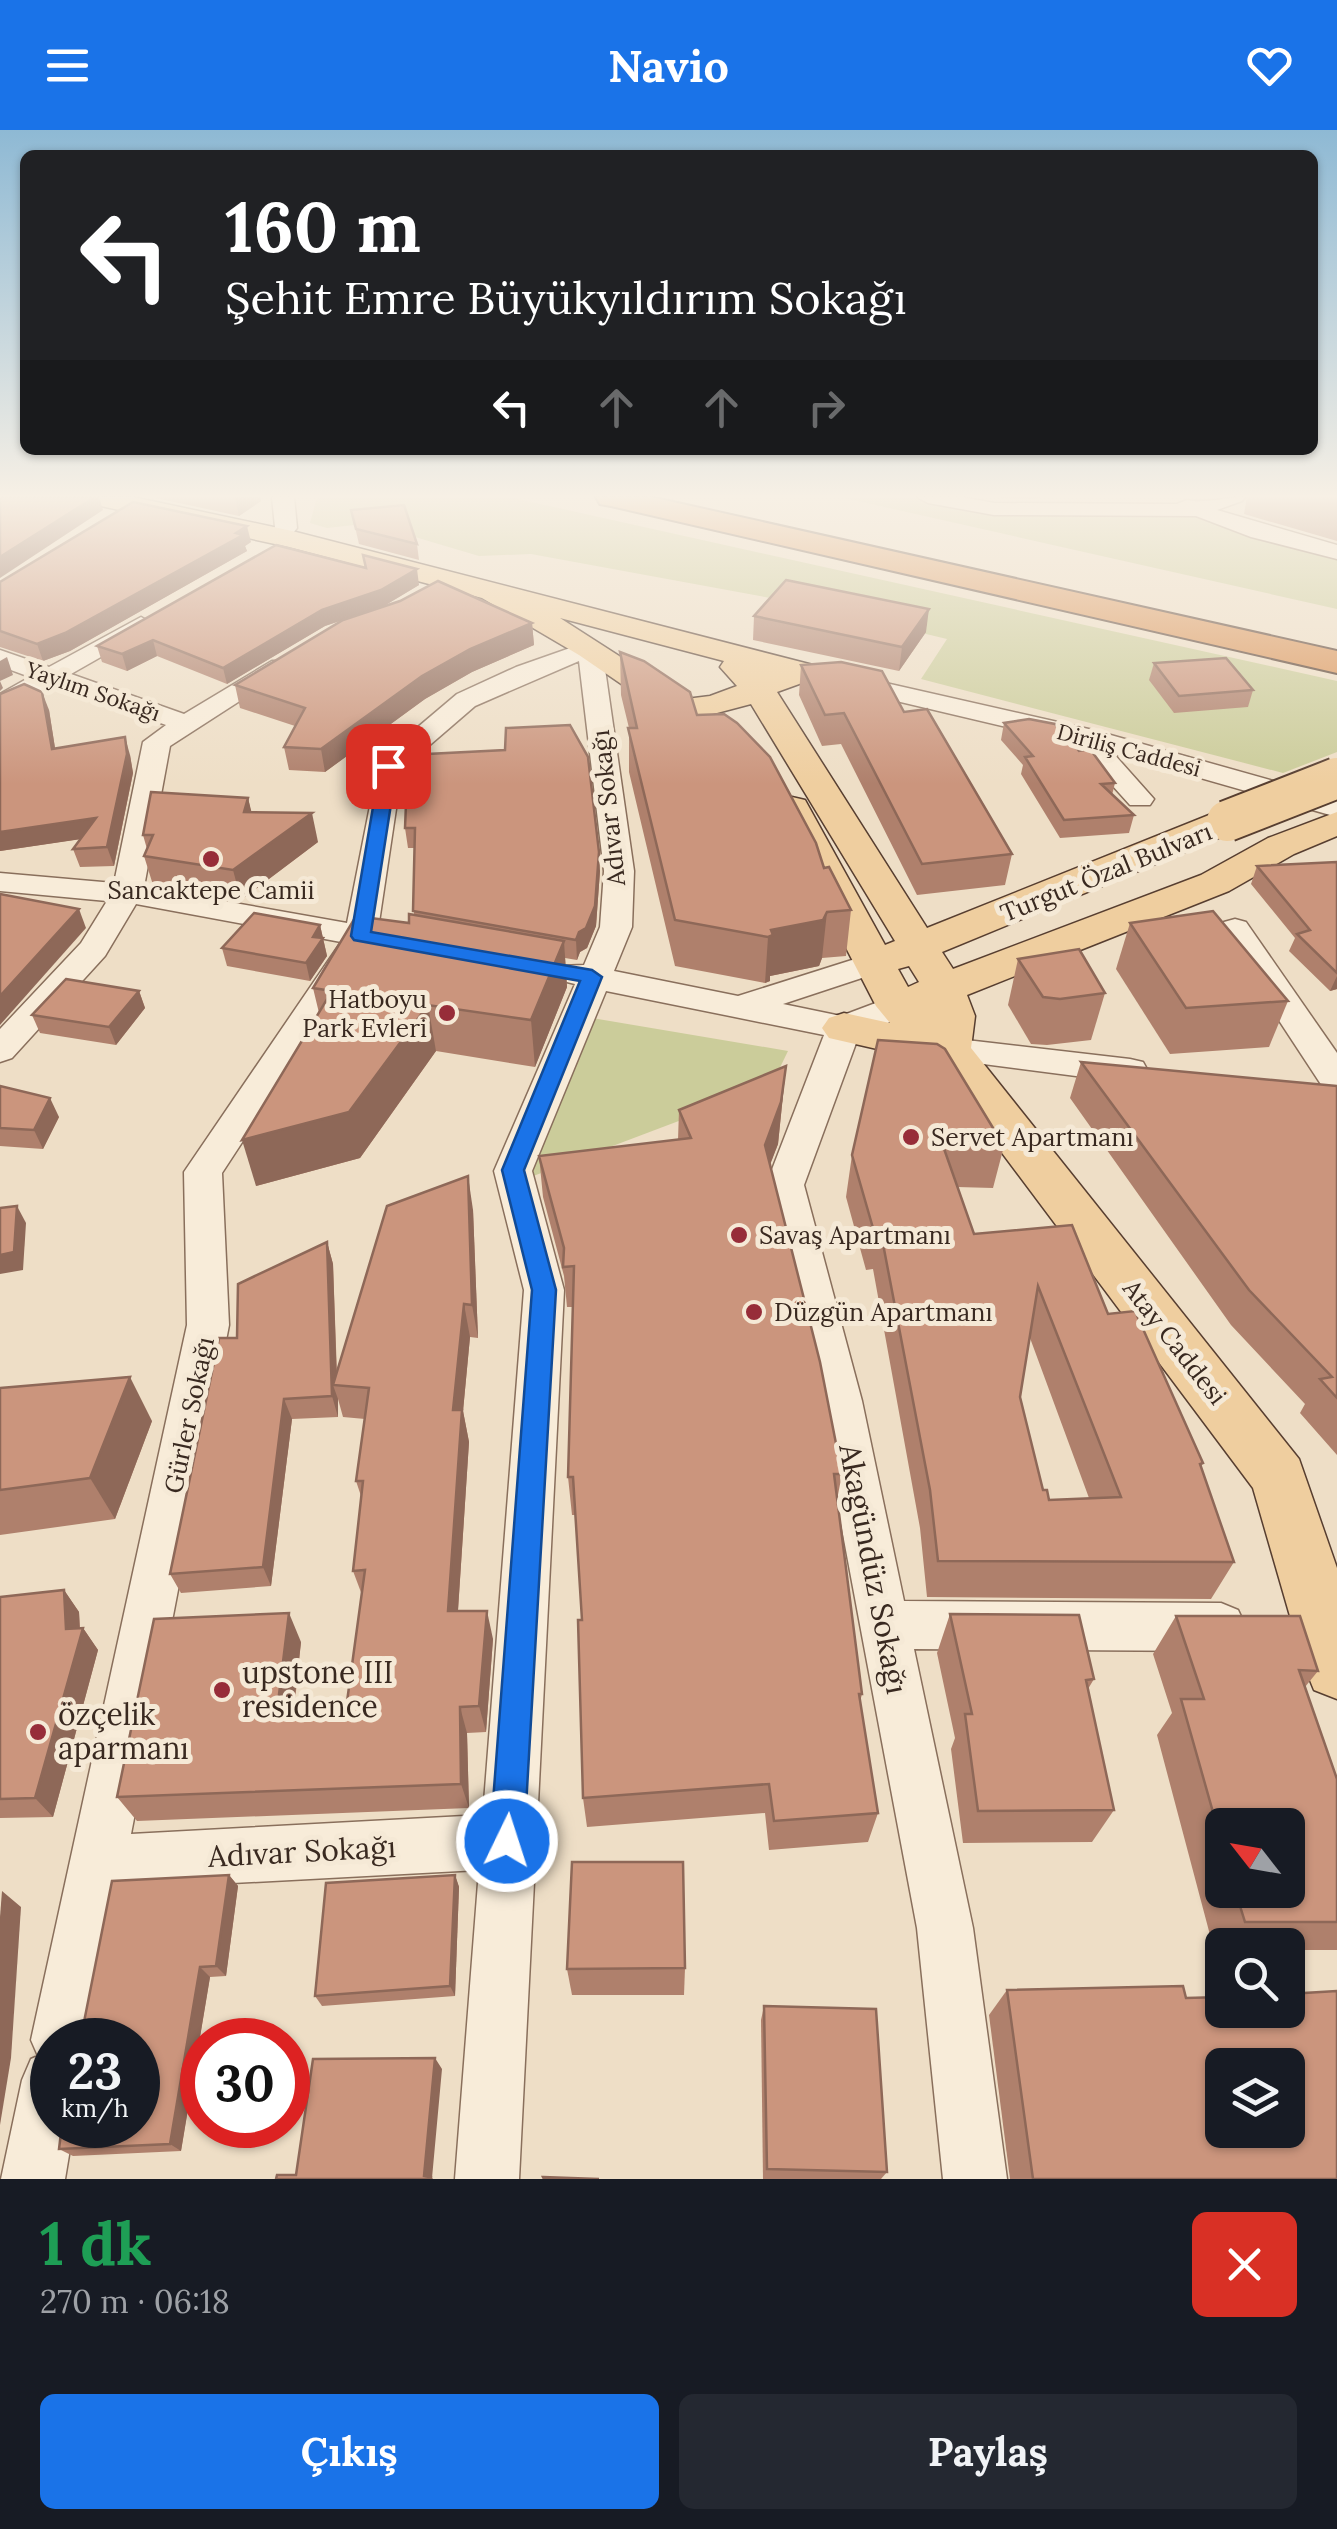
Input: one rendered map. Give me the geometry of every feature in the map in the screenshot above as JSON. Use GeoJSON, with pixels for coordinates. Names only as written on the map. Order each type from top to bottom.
{"type":"FeatureCollection","features":[{"type":"Feature","properties":{"kind":"highway"},"geometry":{"type":"LineString","coordinates":[[1032,593],[1337,662]]}},
{"type":"Feature","properties":{"kind":"highway"},"geometry":{"type":"LineString","coordinates":[[1175,593],[1222,603]]}},
{"type":"Feature","properties":{"kind":"main road"},"geometry":{"type":"LineString","coordinates":[[494,593],[802,672]]}},
{"type":"Feature","properties":{"kind":"main road"},"geometry":{"type":"LineString","coordinates":[[494,593],[590,648],[722,738]]}},
{"type":"Feature","properties":{"kind":"main road"},"geometry":{"type":"LineString","coordinates":[[590,648],[607,636],[634,628]]}},
{"type":"Feature","properties":{"kind":"main road"},"geometry":{"type":"LineString","coordinates":[[710,648],[757,687],[944,988],[953,1016],[949,1050],[844,1028]]}},
{"type":"Feature","properties":{"kind":"main road"},"geometry":{"type":"LineString","coordinates":[[680,709],[710,710],[734,702],[757,687],[802,672]]}},
{"type":"Feature","properties":{"kind":"main road","name":"Turgut Özal Bulvarı"},"geometry":{"type":"LineString","coordinates":[[874,963],[920,948],[1337,778]]}},
{"type":"Feature","properties":{"kind":"main road","name":"Atay Caddesi"},"geometry":{"type":"LineString","coordinates":[[774,782],[786,795],[897,1006],[949,1050],[1280,1477],[1304,1637]]}},
{"type":"Feature","properties":{"kind":"main road","name":"Turgut Özal Bulvarı"},"geometry":{"type":"LineString","coordinates":[[897,1006],[1214,883],[1281,846],[1337,823]]}},
{"type":"Feature","properties":{"kind":"street"},"geometry":{"type":"LineString","coordinates":[[424,599],[438,593]]}},
{"type":"Feature","properties":{"kind":"street"},"geometry":{"type":"LineString","coordinates":[[0,705],[161,613]]}},
{"type":"Feature","properties":{"kind":"street","name":"Gürler Sokağı"},"geometry":{"type":"LineString","coordinates":[[64,2018],[208,1325],[203,1172],[361,936],[388,766],[466,700],[525,672],[590,648]]}},
{"type":"Feature","properties":{"kind":"street","name":"Adıvar Sokağı"},"geometry":{"type":"LineString","coordinates":[[487,2179],[544,1290],[513,1170],[616,927],[619,871],[590,648]]}},
{"type":"Feature","properties":{"kind":"street"},"geometry":{"type":"LineString","coordinates":[[0,1050],[94,948],[128,893],[157,742],[300,656]]}},
{"type":"Feature","properties":{"kind":"street","name":"Yaylım Sokağı"},"geometry":{"type":"LineString","coordinates":[[0,658],[186,724]]}},
{"type":"Feature","properties":{"kind":"street","name":"Diriliş Caddesi"},"geometry":{"type":"LineString","coordinates":[[802,672],[1082,736],[1337,808]]}},
{"type":"Feature","properties":{"kind":"street"},"geometry":{"type":"LineString","coordinates":[[1082,736],[1140,799]]}},
{"type":"Feature","properties":{"kind":"street"},"geometry":{"type":"LineString","coordinates":[[0,882],[128,893],[418,946]]}},
{"type":"Feature","properties":{"kind":"street"},"geometry":{"type":"LineString","coordinates":[[1235,929],[1337,1080]]}},
{"type":"Feature","properties":{"kind":"street"},"geometry":{"type":"LineString","coordinates":[[743,1006],[874,963]]}},
{"type":"Feature","properties":{"kind":"street"},"geometry":{"type":"LineString","coordinates":[[534,966],[844,1028],[897,1006]]}},
{"type":"Feature","properties":{"kind":"street","name":"Akagündüz Sokağı"},"geometry":{"type":"LineString","coordinates":[[844,1028],[785,1184],[840,1401],[945,1928],[975,2179]]}},
{"type":"Feature","properties":{"kind":"street"},"geometry":{"type":"LineString","coordinates":[[949,1050],[1162,1074]]}},
{"type":"Feature","properties":{"kind":"street"},"geometry":{"type":"LineString","coordinates":[[1298,1090],[1337,1094]]}},
{"type":"Feature","properties":{"kind":"street"},"geometry":{"type":"LineString","coordinates":[[884,1625],[1304,1637]]}},
{"type":"Feature","properties":{"kind":"street","name":"Adıvar Sokağı"},"geometry":{"type":"LineString","coordinates":[[96,1863],[507,1841]]}},
{"type":"Feature","properties":{"kind":"street"},"geometry":{"type":"LineString","coordinates":[[32,2179],[38,2148]]}},
{"type":"Feature","properties":{"kind":"green space"},"geometry":{"type":"Polygon","coordinates":[[[741,593],[939,593],[1337,681],[1337,752],[1283,773],[921,679],[947,639],[741,593]]]}},
{"type":"Feature","properties":{"kind":"green space"},"geometry":{"type":"Polygon","coordinates":[[[1264,593],[1337,593],[1337,609],[1264,593]]]}},
{"type":"Feature","properties":{"kind":"green space"},"geometry":{"type":"Polygon","coordinates":[[[592,1018],[788,1051],[771,1086],[528,1178],[592,1018]]]}},
{"type":"Feature","properties":{"kind":"building"},"geometry":{"type":"Polygon","coordinates":[[[0,593],[138,593],[37,644],[0,631],[0,593]]]}},
{"type":"Feature","properties":{"kind":"building"},"geometry":{"type":"Polygon","coordinates":[[[192,593],[373,593],[322,610],[223,668],[153,640],[122,654],[97,646],[192,593]]]}},
{"type":"Feature","properties":{"kind":"building"},"geometry":{"type":"Polygon","coordinates":[[[416,593],[464,593],[532,623],[470,649],[422,676],[321,749],[284,747],[305,708],[235,685],[343,620],[416,593]]]}},
{"type":"Feature","properties":{"kind":"building"},"geometry":{"type":"Polygon","coordinates":[[[775,593],[848,593],[929,609],[902,647],[754,616],[775,593]]]}},
{"type":"Feature","properties":{"kind":"building"},"geometry":{"type":"Polygon","coordinates":[[[620,652],[644,661],[690,692],[697,715],[724,714],[737,723],[770,757],[816,843],[824,868],[829,867],[851,910],[827,912],[823,920],[771,930],[773,935],[768,937],[675,920],[628,728],[637,728],[620,652]]]}},
{"type":"Feature","properties":{"kind":"building"},"geometry":{"type":"Polygon","coordinates":[[[1226,658],[1253,690],[1179,696],[1154,663],[1226,658]]]}},
{"type":"Feature","properties":{"kind":"building"},"geometry":{"type":"Polygon","coordinates":[[[841,662],[882,671],[904,712],[927,709],[1012,854],[922,864],[844,713],[825,715],[801,665],[841,662]]]}},
{"type":"Feature","properties":{"kind":"building"},"geometry":{"type":"Polygon","coordinates":[[[24,684],[42,692],[52,749],[125,737],[127,754],[107,847],[73,849],[96,818],[0,832],[0,694],[24,684]]]}},
{"type":"Feature","properties":{"kind":"building"},"geometry":{"type":"Polygon","coordinates":[[[1029,719],[1055,724],[1079,751],[1090,749],[1115,783],[1101,784],[1134,815],[1064,820],[1025,757],[1033,756],[1004,723],[1029,719]]]}},
{"type":"Feature","properties":{"kind":"building"},"geometry":{"type":"Polygon","coordinates":[[[570,725],[588,757],[599,852],[595,906],[576,940],[413,911],[415,828],[405,828],[408,755],[505,750],[506,728],[570,725]]]}},
{"type":"Feature","properties":{"kind":"building"},"geometry":{"type":"Polygon","coordinates":[[[151,792],[248,798],[244,812],[312,813],[233,870],[144,856],[153,835],[143,835],[151,792]]]}},
{"type":"Feature","properties":{"kind":"building"},"geometry":{"type":"Polygon","coordinates":[[[1337,862],[1337,973],[1297,934],[1310,930],[1257,866],[1337,862]]]}},
{"type":"Feature","properties":{"kind":"building"},"geometry":{"type":"Polygon","coordinates":[[[0,894],[79,909],[0,996],[0,894]]]}},
{"type":"Feature","properties":{"kind":"building"},"geometry":{"type":"Polygon","coordinates":[[[1213,911],[1288,1001],[1186,1008],[1130,923],[1213,911]]]}},
{"type":"Feature","properties":{"kind":"building"},"geometry":{"type":"Polygon","coordinates":[[[254,913],[320,925],[313,937],[323,938],[306,963],[222,948],[254,913]]]}},
{"type":"Feature","properties":{"kind":"building"},"geometry":{"type":"Polygon","coordinates":[[[409,914],[564,941],[531,1020],[428,1005],[349,1112],[242,1140],[332,991],[313,988],[356,916],[409,923],[409,914]]]}},
{"type":"Feature","properties":{"kind":"building"},"geometry":{"type":"Polygon","coordinates":[[[1079,949],[1105,993],[1060,999],[1043,997],[1018,959],[1079,949]]]}},
{"type":"Feature","properties":{"kind":"building"},"geometry":{"type":"Polygon","coordinates":[[[66,979],[139,991],[109,1027],[32,1015],[66,979]]]}},
{"type":"Feature","properties":{"kind":"building"},"geometry":{"type":"Polygon","coordinates":[[[878,1040],[937,1044],[945,1049],[1004,1146],[942,1143],[974,1234],[1072,1225],[1108,1314],[1135,1311],[1203,1463],[1200,1464],[1234,1562],[938,1561],[930,1490],[880,1228],[873,1228],[852,1155],[878,1040]],[[1038,1286],[1020,1397],[1043,1490],[1047,1490],[1049,1500],[1121,1497],[1038,1286]]]}},
{"type":"Feature","properties":{"kind":"building"},"geometry":{"type":"Polygon","coordinates":[[[1081,1062],[1337,1086],[1337,1398],[1320,1379],[1332,1377],[1249,1290],[1081,1062]]]}},
{"type":"Feature","properties":{"kind":"building"},"geometry":{"type":"Polygon","coordinates":[[[786,1066],[781,1102],[765,1145],[820,1362],[842,1474],[834,1474],[859,1694],[878,1813],[774,1821],[769,1784],[583,1798],[578,1620],[582,1620],[573,1477],[568,1477],[574,1266],[563,1267],[564,1248],[539,1156],[691,1138],[679,1110],[786,1066]]]}},
{"type":"Feature","properties":{"kind":"building"},"geometry":{"type":"Polygon","coordinates":[[[0,1086],[50,1098],[34,1130],[0,1128],[0,1086]]]}},
{"type":"Feature","properties":{"kind":"building"},"geometry":{"type":"Polygon","coordinates":[[[468,1176],[472,1305],[464,1304],[453,1410],[462,1410],[448,1611],[487,1611],[479,1706],[460,1707],[461,1784],[117,1797],[154,1619],[289,1613],[277,1711],[346,1709],[365,1570],[353,1571],[363,1481],[356,1481],[369,1388],[333,1385],[387,1206],[468,1176]]]}},
{"type":"Feature","properties":{"kind":"building"},"geometry":{"type":"Polygon","coordinates":[[[17,1206],[14,1252],[0,1255],[0,1208],[17,1206]]]}},
{"type":"Feature","properties":{"kind":"building"},"geometry":{"type":"Polygon","coordinates":[[[327,1242],[332,1396],[284,1399],[263,1567],[170,1574],[219,1338],[237,1338],[238,1284],[327,1242]]]}},
{"type":"Feature","properties":{"kind":"building"},"geometry":{"type":"Polygon","coordinates":[[[130,1377],[90,1478],[0,1490],[0,1388],[130,1377]]]}},
{"type":"Feature","properties":{"kind":"building","name":"özçelik aparmanı"},"geometry":{"type":"Polygon","coordinates":[[[64,1590],[66,1629],[83,1628],[35,1798],[0,1799],[0,1597],[64,1590]]]}},
{"type":"Feature","properties":{"kind":"building"},"geometry":{"type":"Polygon","coordinates":[[[950,1614],[1079,1615],[1094,1679],[1086,1680],[1114,1810],[978,1811],[965,1714],[972,1714],[950,1614]]]}},
{"type":"Feature","properties":{"kind":"building"},"geometry":{"type":"Polygon","coordinates":[[[1176,1616],[1300,1616],[1318,1671],[1299,1670],[1337,1779],[1337,1922],[1245,1922],[1241,1908],[1305,1908],[1305,1808],[1212,1808],[1181,1699],[1204,1699],[1176,1616]]]}},
{"type":"Feature","properties":{"kind":"building"},"geometry":{"type":"Polygon","coordinates":[[[572,1862],[683,1862],[685,1968],[567,1969],[572,1862]]]}},
{"type":"Feature","properties":{"kind":"building"},"geometry":{"type":"Polygon","coordinates":[[[229,1875],[216,1966],[200,1967],[191,2018],[180,2018],[180,2085],[170,2144],[160,2144],[160,2018],[85,2018],[112,1881],[229,1875]]]}},
{"type":"Feature","properties":{"kind":"building"},"geometry":{"type":"Polygon","coordinates":[[[455,1875],[450,1986],[315,1996],[326,1883],[455,1875]]]}},
{"type":"Feature","properties":{"kind":"building"},"geometry":{"type":"Polygon","coordinates":[[[1183,1986],[1186,1998],[1205,1997],[1205,2028],[1305,2028],[1305,1993],[1337,1991],[1337,2179],[1033,2179],[1007,1990],[1183,1986]]]}},
{"type":"Feature","properties":{"kind":"building"},"geometry":{"type":"Polygon","coordinates":[[[764,2006],[876,2009],[887,2172],[767,2169],[764,2006]]]}},
{"type":"Feature","properties":{"kind":"building"},"geometry":{"type":"Polygon","coordinates":[[[435,2058],[424,2176],[431,2179],[276,2179],[277,2175],[296,2175],[300,2148],[310,2148],[313,2059],[435,2058]]]}},
{"type":"Feature","properties":{"kind":"place","name":"Sancaktepe Camii"},"geometry":{"type":"Point","coordinates":[211,859]}},
{"type":"Feature","properties":{"kind":"place","name":"Hatboyu Park Evleri"},"geometry":{"type":"Point","coordinates":[447,1013]}},
{"type":"Feature","properties":{"kind":"place","name":"Servet Apartmanı"},"geometry":{"type":"Point","coordinates":[911,1137]}},
{"type":"Feature","properties":{"kind":"place","name":"Savaş Apartmanı"},"geometry":{"type":"Point","coordinates":[739,1235]}},
{"type":"Feature","properties":{"kind":"place","name":"Düzgün Apartmanı"},"geometry":{"type":"Point","coordinates":[754,1312]}},
{"type":"Feature","properties":{"kind":"place","name":"upstone III residence"},"geometry":{"type":"Point","coordinates":[222,1690]}},
{"type":"Feature","properties":{"kind":"place","name":"özçelik aparmanı"},"geometry":{"type":"Point","coordinates":[38,1732]}},
{"type":"Feature","properties":{"kind":"route"},"geometry":{"type":"LineString","coordinates":[[388,766],[361,936],[592,977],[513,1170],[544,1290],[507,1841]]}}]}
